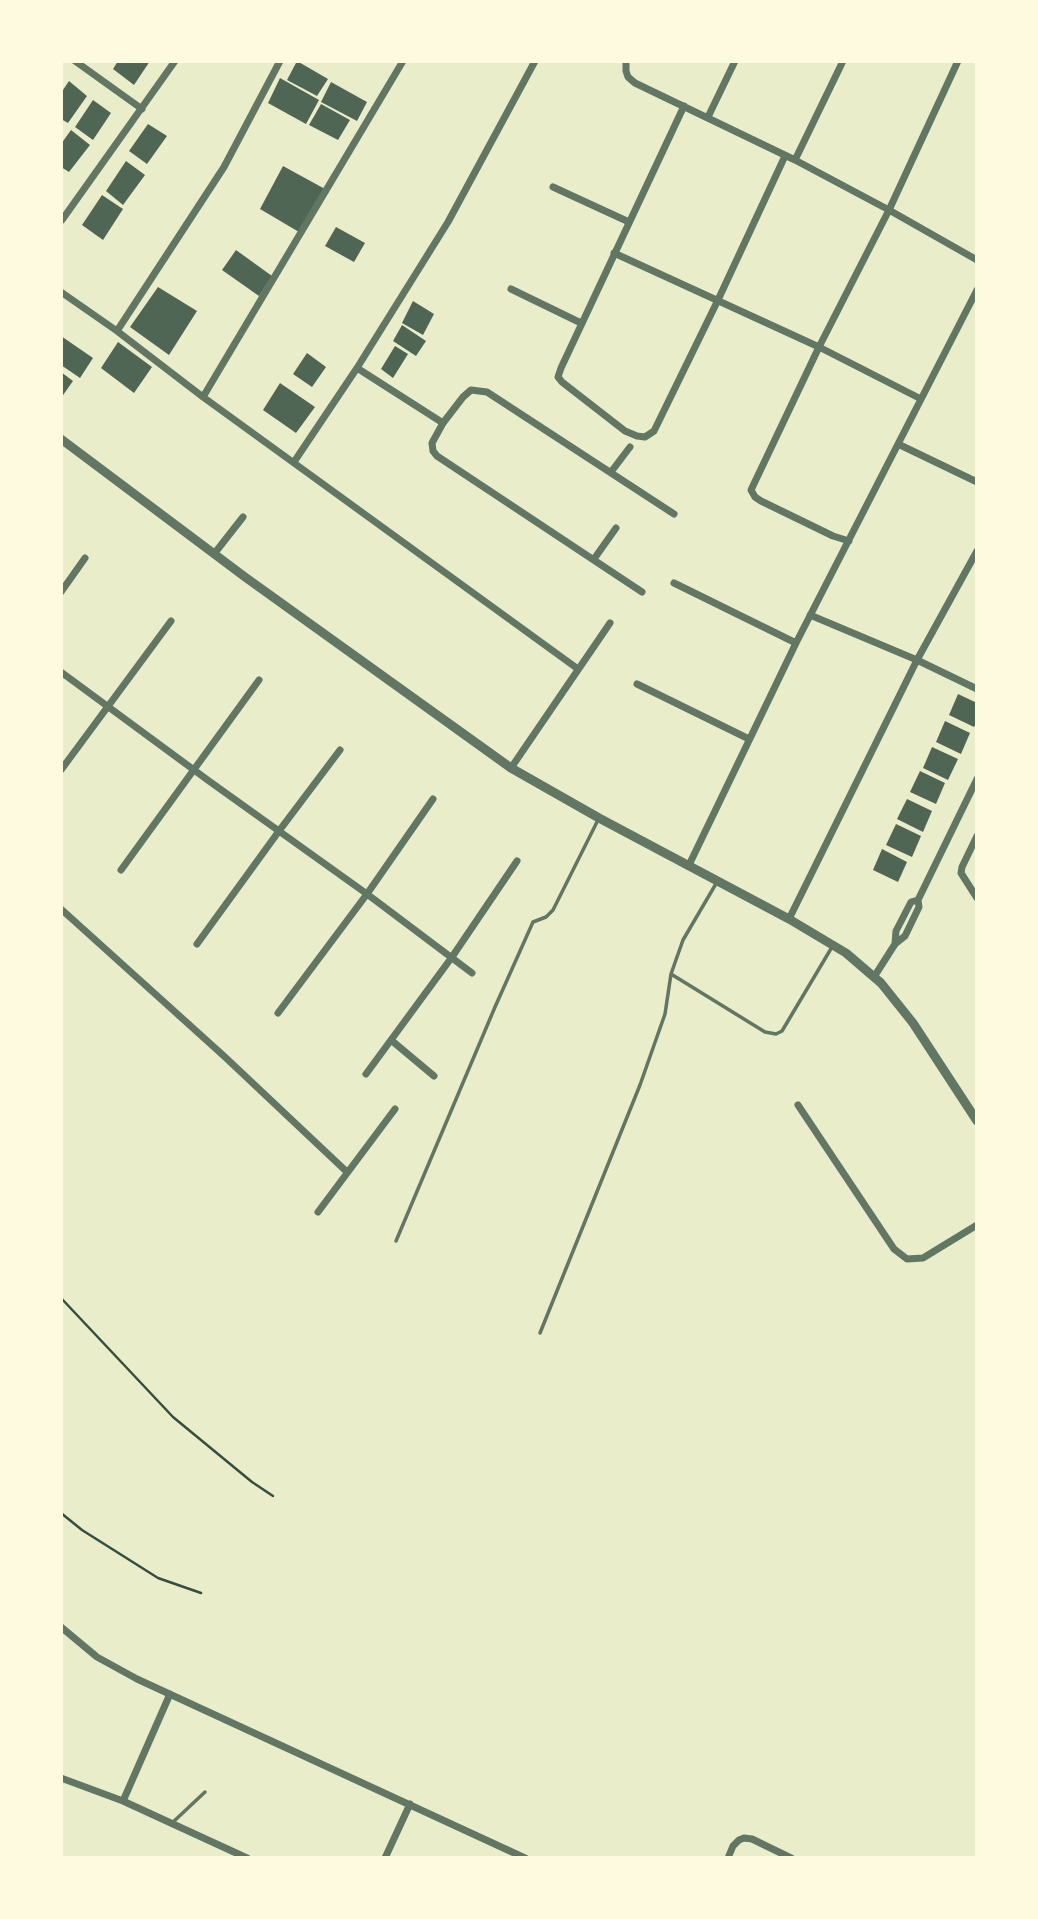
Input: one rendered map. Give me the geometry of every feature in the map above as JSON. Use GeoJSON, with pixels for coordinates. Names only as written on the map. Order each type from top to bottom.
{"type":"FeatureCollection","features":[{"type":"Feature","properties":{"kind":"street"},"geometry":{"type":"LineString","coordinates":[[75,61],[142,108]]}},
{"type":"Feature","properties":{"kind":"street"},"geometry":{"type":"LineString","coordinates":[[62,220],[175,61]]}},
{"type":"Feature","properties":{"kind":"street"},"geometry":{"type":"LineString","coordinates":[[117,331],[224,167],[280,61]]}},
{"type":"Feature","properties":{"kind":"street"},"geometry":{"type":"LineString","coordinates":[[203,397],[403,61]]}},
{"type":"Feature","properties":{"kind":"street"},"geometry":{"type":"LineString","coordinates":[[294,461],[357,368],[448,222],[535,61]]}},
{"type":"Feature","properties":{"kind":"street"},"geometry":{"type":"LineString","coordinates":[[626,61],[628,77],[635,83],[795,160],[977,260]]}},
{"type":"Feature","properties":{"kind":"street"},"geometry":{"type":"LineString","coordinates":[[708,117],[735,61]]}},
{"type":"Feature","properties":{"kind":"street"},"geometry":{"type":"LineString","coordinates":[[795,160],[843,61]]}},
{"type":"Feature","properties":{"kind":"street"},"geometry":{"type":"LineString","coordinates":[[849,541],[761,501],[751,490],[819,347],[889,210],[958,61]]}},
{"type":"Feature","properties":{"kind":"street"},"geometry":{"type":"LineString","coordinates":[[684,106],[558,377],[625,431],[645,437],[654,431],[719,300],[785,156]]}},
{"type":"Feature","properties":{"kind":"street"},"geometry":{"type":"LineString","coordinates":[[553,187],[629,222]]}},
{"type":"Feature","properties":{"kind":"street"},"geometry":{"type":"LineString","coordinates":[[614,253],[819,347],[921,400]]}},
{"type":"Feature","properties":{"kind":"street"},"geometry":{"type":"LineString","coordinates":[[511,289],[581,323]]}},
{"type":"Feature","properties":{"kind":"street"},"geometry":{"type":"LineString","coordinates":[[689,865],[810,615],[977,290]]}},
{"type":"Feature","properties":{"kind":"street"},"geometry":{"type":"LineString","coordinates":[[61,292],[578,668]]}},
{"type":"Feature","properties":{"kind":"street"},"geometry":{"type":"LineString","coordinates":[[357,368],[443,424]]}},
{"type":"Feature","properties":{"kind":"street"},"geometry":{"type":"LineString","coordinates":[[642,592],[437,456],[432,443],[463,397],[471,390],[487,392],[674,514]]}},
{"type":"Feature","properties":{"kind":"street"},"geometry":{"type":"LineString","coordinates":[[61,439],[214,554],[511,768],[552,793],[789,919],[846,953],[881,983],[913,1023],[977,1121]]}},
{"type":"Feature","properties":{"kind":"street"},"geometry":{"type":"LineString","coordinates":[[898,444],[977,482]]}},
{"type":"Feature","properties":{"kind":"street"},"geometry":{"type":"LineString","coordinates":[[611,472],[630,447]]}},
{"type":"Feature","properties":{"kind":"street"},"geometry":{"type":"LineString","coordinates":[[214,554],[243,517]]}},
{"type":"Feature","properties":{"kind":"street"},"geometry":{"type":"LineString","coordinates":[[594,559],[616,528]]}},
{"type":"Feature","properties":{"kind":"street"},"geometry":{"type":"LineString","coordinates":[[789,919],[917,660],[977,551]]}},
{"type":"Feature","properties":{"kind":"street"},"geometry":{"type":"LineString","coordinates":[[61,592],[85,558]]}},
{"type":"Feature","properties":{"kind":"street"},"geometry":{"type":"LineString","coordinates":[[674,583],[796,643]]}},
{"type":"Feature","properties":{"kind":"street"},"geometry":{"type":"LineString","coordinates":[[810,615],[917,660],[977,689]]}},
{"type":"Feature","properties":{"kind":"street"},"geometry":{"type":"LineString","coordinates":[[61,770],[171,621]]}},
{"type":"Feature","properties":{"kind":"street"},"geometry":{"type":"LineString","coordinates":[[511,768],[610,623]]}},
{"type":"Feature","properties":{"kind":"street"},"geometry":{"type":"LineString","coordinates":[[61,672],[472,973]]}},
{"type":"Feature","properties":{"kind":"street"},"geometry":{"type":"LineString","coordinates":[[121,870],[259,680]]}},
{"type":"Feature","properties":{"kind":"street"},"geometry":{"type":"LineString","coordinates":[[637,684],[749,739]]}},
{"type":"Feature","properties":{"kind":"street"},"geometry":{"type":"LineString","coordinates":[[197,944],[340,750]]}},
{"type":"Feature","properties":{"kind":"street"},"geometry":{"type":"LineString","coordinates":[[874,977],[895,944],[905,936],[919,907],[918,900],[977,779]]}},
{"type":"Feature","properties":{"kind":"street"},"geometry":{"type":"LineString","coordinates":[[278,1013],[367,894],[433,799]]}},
{"type":"Feature","properties":{"kind":"street"},"geometry":{"type":"LineString","coordinates":[[977,836],[961,873],[977,898]]}},
{"type":"Feature","properties":{"kind":"street"},"geometry":{"type":"LineString","coordinates":[[366,1074],[452,957],[517,861]]}},
{"type":"Feature","properties":{"kind":"street"},"geometry":{"type":"LineString","coordinates":[[61,909],[347,1172]]}},
{"type":"Feature","properties":{"kind":"street"},"geometry":{"type":"LineString","coordinates":[[391,1040],[434,1076]]}},
{"type":"Feature","properties":{"kind":"street"},"geometry":{"type":"LineString","coordinates":[[798,1105],[894,1249],[907,1259],[923,1258],[977,1225]]}},
{"type":"Feature","properties":{"kind":"street"},"geometry":{"type":"LineString","coordinates":[[318,1212],[395,1109]]}},
{"type":"Feature","properties":{"kind":"street"},"geometry":{"type":"LineString","coordinates":[[61,1627],[97,1657],[116,1668],[525,1858]]}},
{"type":"Feature","properties":{"kind":"street"},"geometry":{"type":"LineString","coordinates":[[123,1801],[170,1694]]}},
{"type":"Feature","properties":{"kind":"street"},"geometry":{"type":"LineString","coordinates":[[61,1778],[123,1801],[242,1857]]}},
{"type":"Feature","properties":{"kind":"street"},"geometry":{"type":"LineString","coordinates":[[385,1858],[410,1804]]}},
{"type":"Feature","properties":{"kind":"street"},"geometry":{"type":"LineString","coordinates":[[728,1858],[733,1846],[744,1838],[752,1839],[791,1858]]}},
{"type":"Feature","properties":{"kind":"lane"},"geometry":{"type":"LineString","coordinates":[[396,1241],[489,1019],[533,922],[546,917],[553,909],[599,818]]}},
{"type":"Feature","properties":{"kind":"lane"},"geometry":{"type":"LineString","coordinates":[[540,1333],[653,1049],[665,1014],[671,974],[683,940],[717,882]]}},
{"type":"Feature","properties":{"kind":"lane"},"geometry":{"type":"LineString","coordinates":[[671,974],[765,1032],[776,1034],[782,1031],[833,945]]}},
{"type":"Feature","properties":{"kind":"lane"},"geometry":{"type":"LineString","coordinates":[[172,1823],[205,1792]]}},
{"type":"Feature","properties":{"kind":"path"},"geometry":{"type":"LineString","coordinates":[[61,1298],[173,1417],[273,1496]]}},
{"type":"Feature","properties":{"kind":"path"},"geometry":{"type":"LineString","coordinates":[[61,1513],[82,1530],[158,1578],[201,1593]]}},
{"type":"Feature","properties":{"kind":"building"},"geometry":{"type":"Polygon","coordinates":[[[118,61],[150,61],[134,85],[113,69],[118,61]]]}},
{"type":"Feature","properties":{"kind":"building"},"geometry":{"type":"Polygon","coordinates":[[[297,61],[328,79],[317,96],[287,80],[297,61]]]}},
{"type":"Feature","properties":{"kind":"building"},"geometry":{"type":"Polygon","coordinates":[[[280,78],[319,100],[306,124],[268,103],[280,78]]]}},
{"type":"Feature","properties":{"kind":"building"},"geometry":{"type":"Polygon","coordinates":[[[69,81],[87,96],[68,123],[61,119],[61,93],[69,81]]]}},
{"type":"Feature","properties":{"kind":"building"},"geometry":{"type":"Polygon","coordinates":[[[331,82],[367,102],[357,121],[321,102],[331,82]]]}},
{"type":"Feature","properties":{"kind":"building"},"geometry":{"type":"Polygon","coordinates":[[[93,100],[111,113],[93,140],[75,127],[93,100]]]}},
{"type":"Feature","properties":{"kind":"building"},"geometry":{"type":"Polygon","coordinates":[[[321,104],[350,120],[338,140],[309,125],[321,104]]]}},
{"type":"Feature","properties":{"kind":"building"},"geometry":{"type":"Polygon","coordinates":[[[148,124],[167,136],[147,164],[129,151],[148,124]]]}},
{"type":"Feature","properties":{"kind":"building"},"geometry":{"type":"Polygon","coordinates":[[[71,130],[90,145],[69,172],[61,167],[61,144],[71,130]]]}},
{"type":"Feature","properties":{"kind":"building"},"geometry":{"type":"Polygon","coordinates":[[[126,161],[145,175],[123,205],[106,191],[126,161]]]}},
{"type":"Feature","properties":{"kind":"building"},"geometry":{"type":"Polygon","coordinates":[[[283,166],[325,189],[299,232],[260,209],[283,166]]]}},
{"type":"Feature","properties":{"kind":"building"},"geometry":{"type":"Polygon","coordinates":[[[102,195],[123,209],[103,240],[82,225],[102,195]]]}},
{"type":"Feature","properties":{"kind":"building"},"geometry":{"type":"Polygon","coordinates":[[[336,227],[365,243],[354,262],[325,246],[336,227]]]}},
{"type":"Feature","properties":{"kind":"building"},"geometry":{"type":"Polygon","coordinates":[[[236,250],[272,276],[259,296],[222,270],[236,250]]]}},
{"type":"Feature","properties":{"kind":"building"},"geometry":{"type":"Polygon","coordinates":[[[158,287],[197,311],[169,355],[130,327],[158,287]]]}},
{"type":"Feature","properties":{"kind":"building"},"geometry":{"type":"Polygon","coordinates":[[[413,301],[434,314],[423,335],[402,323],[413,301]]]}},
{"type":"Feature","properties":{"kind":"building"},"geometry":{"type":"Polygon","coordinates":[[[402,325],[426,341],[416,356],[393,341],[402,325]]]}},
{"type":"Feature","properties":{"kind":"building"},"geometry":{"type":"Polygon","coordinates":[[[61,336],[93,358],[80,378],[61,365],[61,336]]]}},
{"type":"Feature","properties":{"kind":"building"},"geometry":{"type":"Polygon","coordinates":[[[118,342],[152,367],[134,393],[101,368],[118,342]]]}},
{"type":"Feature","properties":{"kind":"building"},"geometry":{"type":"Polygon","coordinates":[[[395,346],[408,354],[393,378],[381,369],[395,346]]]}},
{"type":"Feature","properties":{"kind":"building"},"geometry":{"type":"Polygon","coordinates":[[[307,353],[326,367],[312,387],[293,374],[307,353]]]}},
{"type":"Feature","properties":{"kind":"building"},"geometry":{"type":"Polygon","coordinates":[[[61,372],[73,381],[61,398],[61,372]]]}},
{"type":"Feature","properties":{"kind":"building"},"geometry":{"type":"Polygon","coordinates":[[[280,383],[315,407],[296,433],[263,410],[280,383]]]}},
{"type":"Feature","properties":{"kind":"building"},"geometry":{"type":"Polygon","coordinates":[[[958,694],[977,703],[977,722],[974,727],[949,715],[958,694]]]}},
{"type":"Feature","properties":{"kind":"building"},"geometry":{"type":"Polygon","coordinates":[[[945,721],[970,733],[961,754],[936,742],[945,721]]]}},
{"type":"Feature","properties":{"kind":"building"},"geometry":{"type":"Polygon","coordinates":[[[932,747],[958,759],[948,780],[923,768],[932,747]]]}},
{"type":"Feature","properties":{"kind":"building"},"geometry":{"type":"Polygon","coordinates":[[[920,771],[945,783],[936,804],[910,792],[920,771]]]}},
{"type":"Feature","properties":{"kind":"building"},"geometry":{"type":"Polygon","coordinates":[[[907,799],[932,811],[923,832],[897,819],[907,799]]]}},
{"type":"Feature","properties":{"kind":"building"},"geometry":{"type":"Polygon","coordinates":[[[896,824],[921,836],[912,857],[886,845],[896,824]]]}},
{"type":"Feature","properties":{"kind":"building"},"geometry":{"type":"Polygon","coordinates":[[[882,849],[907,862],[898,882],[873,870],[882,849]]]}}]}
